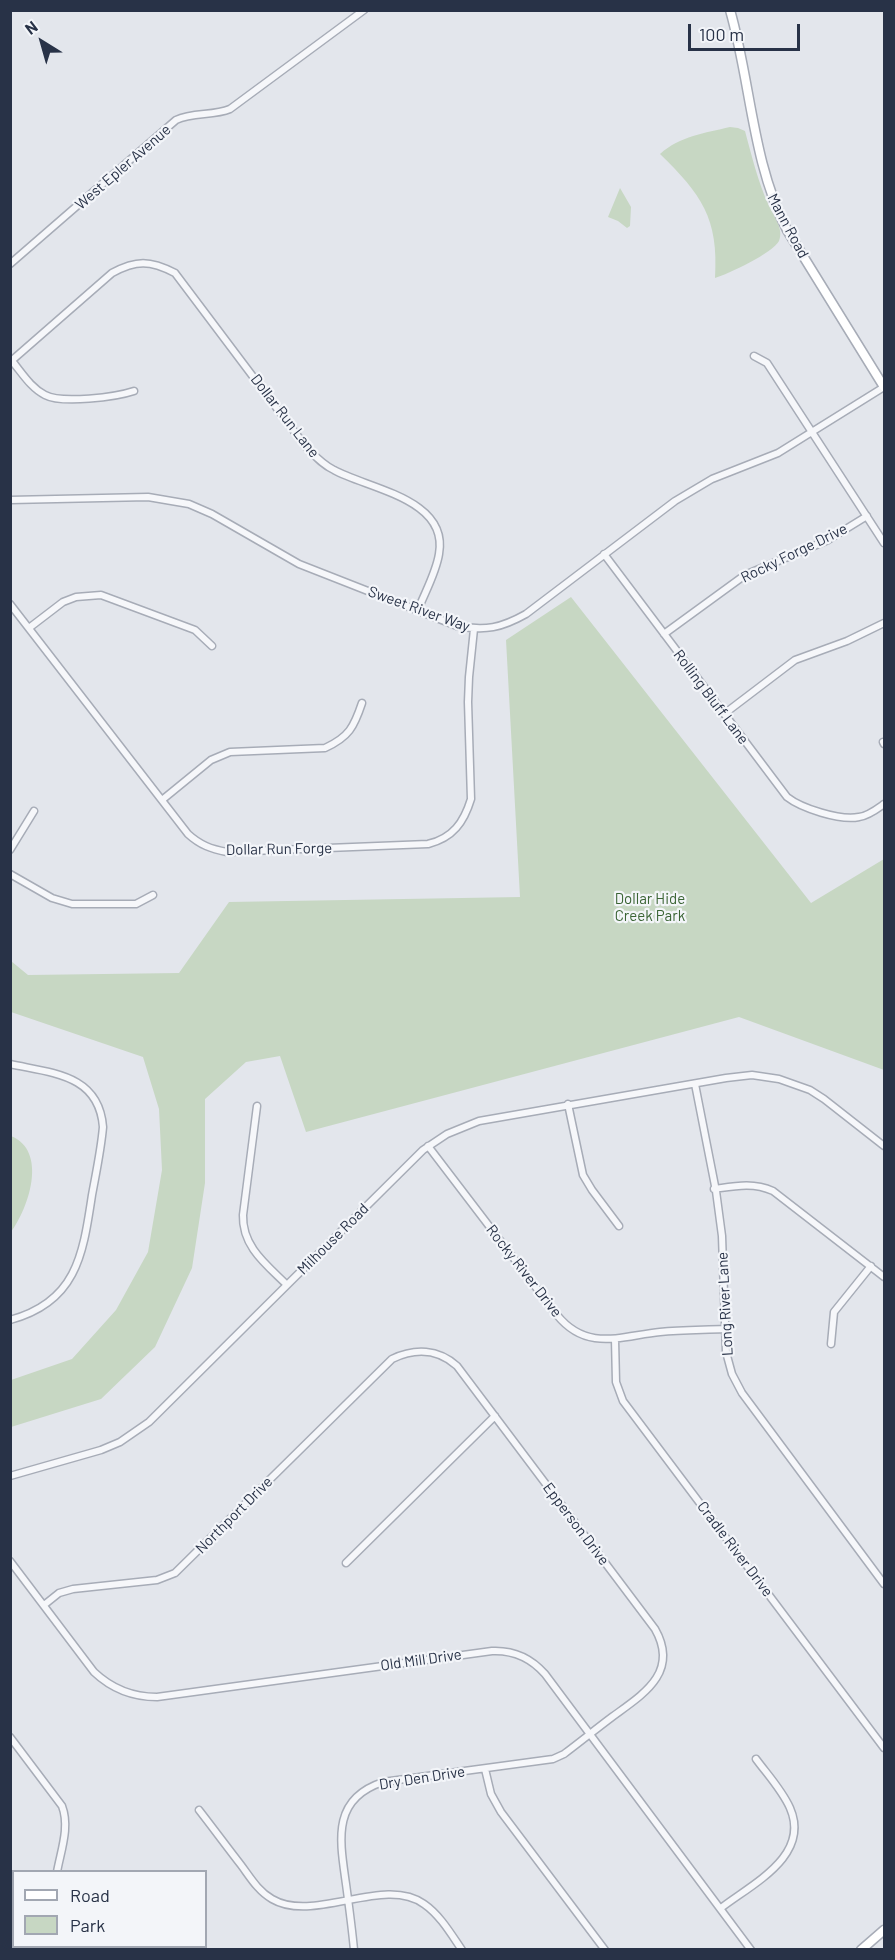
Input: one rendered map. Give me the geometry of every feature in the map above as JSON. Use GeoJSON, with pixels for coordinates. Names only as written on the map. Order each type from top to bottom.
{"type":"FeatureCollection","features":[{"type":"Feature","properties":{"kind":"main road","name":"Mann Road"},"geometry":{"type":"LineString","coordinates":[[730,10],[764,172],[775,207],[884,387]]}},
{"type":"Feature","properties":{"kind":"main road"},"geometry":{"type":"LineString","coordinates":[[861,1950],[885,1930]]}},
{"type":"Feature","properties":{"kind":"street","name":"West Epler Avenue"},"geometry":{"type":"LineString","coordinates":[[10,264],[176,120],[215,114],[230,109],[364,10]]}},
{"type":"Feature","properties":{"kind":"street","name":"Dollar Run Lane"},"geometry":{"type":"LineString","coordinates":[[11,362],[111,273],[126,266],[148,263],[162,266],[175,273],[306,447],[320,461],[343,475],[414,502],[426,513],[435,526],[440,552],[418,610]]}},
{"type":"Feature","properties":{"kind":"street"},"geometry":{"type":"LineString","coordinates":[[754,356],[767,363],[885,543]]}},
{"type":"Feature","properties":{"kind":"street"},"geometry":{"type":"LineString","coordinates":[[11,362],[35,389],[53,398],[118,396],[134,391]]}},
{"type":"Feature","properties":{"kind":"street","name":"Sweet River Way"},"geometry":{"type":"LineString","coordinates":[[10,500],[148,497],[189,504],[212,514],[299,564],[457,626],[474,629],[507,625],[526,614],[675,501],[712,479],[778,453],[884,387]]}},
{"type":"Feature","properties":{"kind":"street","name":"Rocky Forge Drive"},"geometry":{"type":"LineString","coordinates":[[664,634],[745,574],[828,540],[867,516]]}},
{"type":"Feature","properties":{"kind":"street","name":"Rolling Bluff Lane"},"geometry":{"type":"LineString","coordinates":[[604,554],[789,798],[806,808],[836,815],[862,817],[885,804]]}},
{"type":"Feature","properties":{"kind":"street"},"geometry":{"type":"LineString","coordinates":[[29,628],[63,602],[76,597],[101,595],[195,630],[212,646]]}},
{"type":"Feature","properties":{"kind":"street","name":"Dollar Run Forge"},"geometry":{"type":"LineString","coordinates":[[10,604],[188,834],[198,843],[226,852],[429,844],[440,841],[460,826],[467,814],[471,799],[468,702],[474,629]]}},
{"type":"Feature","properties":{"kind":"street"},"geometry":{"type":"LineString","coordinates":[[724,714],[795,660],[847,641],[885,623]]}},
{"type":"Feature","properties":{"kind":"street"},"geometry":{"type":"LineString","coordinates":[[162,800],[211,760],[230,752],[325,748],[338,742],[354,725],[362,703]]}},
{"type":"Feature","properties":{"kind":"street"},"geometry":{"type":"LineString","coordinates":[[10,850],[34,811]]}},
{"type":"Feature","properties":{"kind":"street"},"geometry":{"type":"LineString","coordinates":[[10,874],[52,898],[72,904],[136,904],[153,895]]}},
{"type":"Feature","properties":{"kind":"street"},"geometry":{"type":"LineString","coordinates":[[10,1064],[68,1077],[83,1086],[100,1109],[102,1131],[81,1257],[70,1279],[51,1300],[32,1312],[10,1320]]}},
{"type":"Feature","properties":{"kind":"street","name":"Milhouse Road"},"geometry":{"type":"LineString","coordinates":[[10,1476],[100,1450],[135,1433],[159,1413],[428,1146],[469,1124],[568,1104],[726,1078],[752,1076],[786,1081],[820,1097],[885,1146]]}},
{"type":"Feature","properties":{"kind":"street","name":"Long River Lane"},"geometry":{"type":"LineString","coordinates":[[695,1084],[722,1236],[727,1359],[739,1387],[885,1584]]}},
{"type":"Feature","properties":{"kind":"street"},"geometry":{"type":"LineString","coordinates":[[568,1104],[583,1174],[592,1190],[620,1226]]}},
{"type":"Feature","properties":{"kind":"street"},"geometry":{"type":"LineString","coordinates":[[257,1106],[243,1215],[244,1230],[254,1252],[287,1285]]}},
{"type":"Feature","properties":{"kind":"street","name":"Rocky River Drive"},"geometry":{"type":"LineString","coordinates":[[428,1146],[560,1318],[572,1329],[598,1339],[615,1339],[660,1332],[724,1329]]}},
{"type":"Feature","properties":{"kind":"street"},"geometry":{"type":"LineString","coordinates":[[714,1189],[748,1184],[767,1188],[778,1194],[885,1277]]}},
{"type":"Feature","properties":{"kind":"street"},"geometry":{"type":"LineString","coordinates":[[831,1344],[834,1312],[870,1266]]}},
{"type":"Feature","properties":{"kind":"street","name":"Cradle River Drive"},"geometry":{"type":"LineString","coordinates":[[615,1339],[616,1382],[623,1401],[885,1748]]}},
{"type":"Feature","properties":{"kind":"street","name":"Epperson Drive"},"geometry":{"type":"LineString","coordinates":[[390,1360],[408,1352],[429,1352],[446,1358],[459,1369],[653,1626],[661,1642],[663,1653],[662,1667],[654,1683],[644,1694],[590,1734]]}},
{"type":"Feature","properties":{"kind":"street","name":"Northport Drive"},"geometry":{"type":"LineString","coordinates":[[44,1605],[59,1593],[73,1588],[157,1580],[175,1573],[390,1360]]}},
{"type":"Feature","properties":{"kind":"street"},"geometry":{"type":"LineString","coordinates":[[346,1563],[495,1416]]}},
{"type":"Feature","properties":{"kind":"street","name":"Old Mill Drive"},"geometry":{"type":"LineString","coordinates":[[10,1561],[94,1672],[111,1686],[130,1694],[157,1697],[503,1650],[523,1656],[540,1669],[751,1950]]}},
{"type":"Feature","properties":{"kind":"street","name":"Dry Den Drive"},"geometry":{"type":"LineString","coordinates":[[354,1950],[340,1832],[348,1809],[358,1795],[383,1782],[553,1759],[564,1754],[590,1734]]}},
{"type":"Feature","properties":{"kind":"street"},"geometry":{"type":"LineString","coordinates":[[10,1737],[62,1806],[66,1817],[57,1870]]}},
{"type":"Feature","properties":{"kind":"street"},"geometry":{"type":"LineString","coordinates":[[721,1908],[777,1867],[788,1852],[793,1839],[794,1821],[790,1808],[756,1759]]}},
{"type":"Feature","properties":{"kind":"street"},"geometry":{"type":"LineString","coordinates":[[485,1769],[491,1794],[501,1812],[605,1950]]}},
{"type":"Feature","properties":{"kind":"street"},"geometry":{"type":"LineString","coordinates":[[199,1810],[257,1886],[273,1900],[297,1906],[396,1894],[417,1899],[434,1912],[462,1950]]}},
{"type":"Feature","properties":{"kind":"green space"},"geometry":{"type":"Polygon","coordinates":[[[730,127],[745,131],[758,179],[778,223],[780,236],[775,246],[760,257],[715,278],[714,239],[704,208],[686,182],[660,154],[684,139],[730,127]]]}},
{"type":"Feature","properties":{"kind":"green space"},"geometry":{"type":"Polygon","coordinates":[[[620,188],[631,207],[630,226],[627,228],[608,217],[620,188]]]}},
{"type":"Feature","properties":{"kind":"green space","name":"Dollar Hide Creek Park"},"geometry":{"type":"Polygon","coordinates":[[[571,597],[811,903],[884,859],[884,1070],[739,1017],[306,1132],[280,1056],[246,1062],[205,1099],[205,1183],[192,1268],[155,1347],[101,1399],[11,1427],[11,1380],[72,1359],[116,1310],[148,1252],[162,1170],[159,1109],[143,1057],[11,1012],[11,961],[28,975],[179,973],[229,902],[520,897],[506,640],[571,597]]]}},
{"type":"Feature","properties":{"kind":"green space"},"geometry":{"type":"Polygon","coordinates":[[[11,1136],[22,1143],[29,1154],[32,1181],[24,1209],[11,1232],[11,1136]]]}}]}
